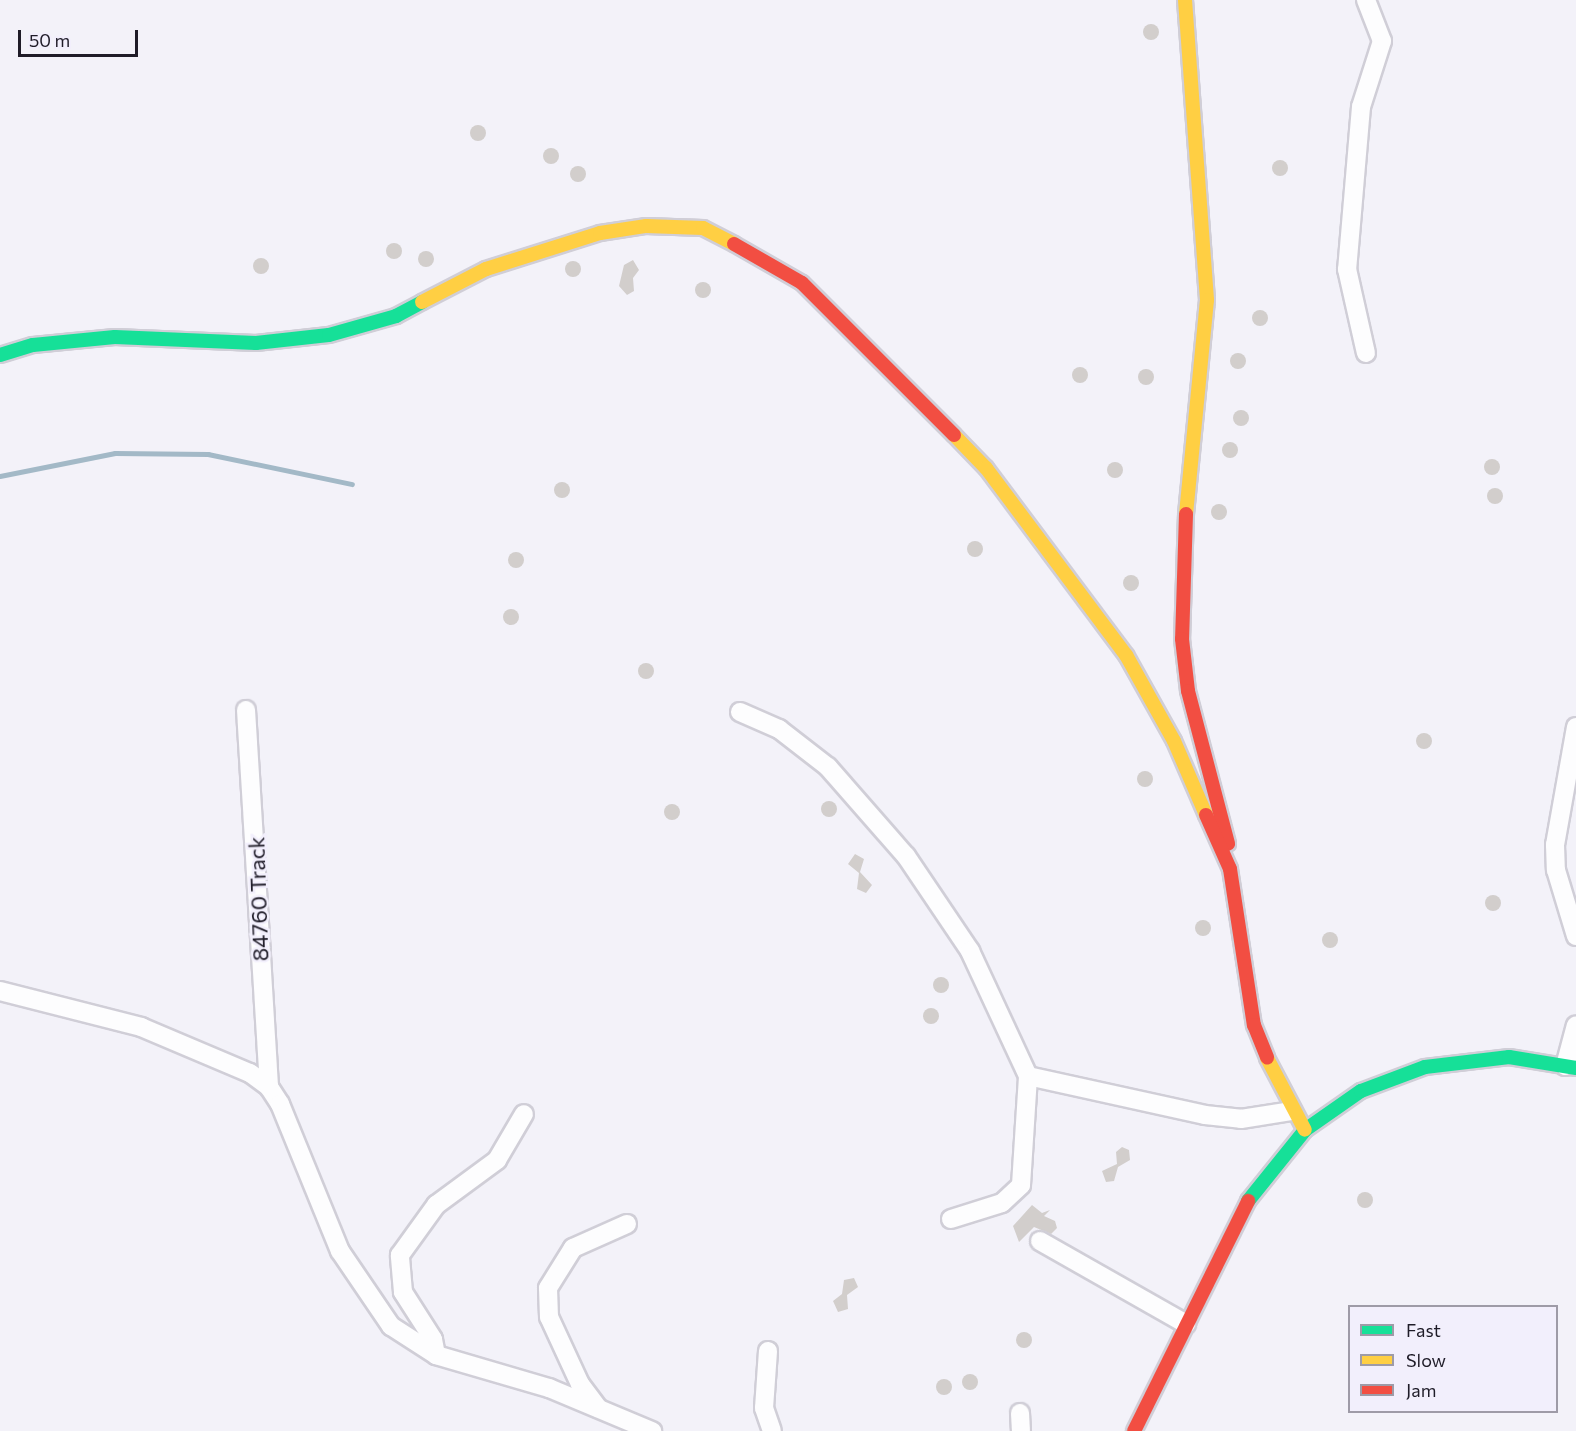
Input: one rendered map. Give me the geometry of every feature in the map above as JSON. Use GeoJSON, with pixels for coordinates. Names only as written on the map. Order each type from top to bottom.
{"type":"FeatureCollection","features":[{"type":"Feature","properties":{"kind":"street"},"geometry":{"type":"LineString","coordinates":[[1185,0],[1207,300],[1187,475],[1182,639],[1188,691],[1224,818],[1254,1025],[1292,1111],[1305,1130]]}},
{"type":"Feature","properties":{"kind":"street"},"geometry":{"type":"LineString","coordinates":[[1366,0],[1382,41],[1360,107],[1347,269],[1366,353]]}},
{"type":"Feature","properties":{"kind":"street"},"geometry":{"type":"LineString","coordinates":[[0,355],[33,345],[115,337],[256,344],[329,335],[396,316],[486,268],[600,233],[676,225],[703,228],[802,283],[986,468],[1126,655],[1174,741],[1230,869]]}},
{"type":"Feature","properties":{"kind":"street","name":"84760 Track"},"geometry":{"type":"LineString","coordinates":[[246,710],[269,1087]]}},
{"type":"Feature","properties":{"kind":"street"},"geometry":{"type":"LineString","coordinates":[[740,712],[779,729],[828,767],[906,856],[970,951],[1028,1076],[1021,1185],[1002,1203],[951,1219]]}},
{"type":"Feature","properties":{"kind":"street"},"geometry":{"type":"LineString","coordinates":[[1576,727],[1555,845],[1556,870],[1576,936]]}},
{"type":"Feature","properties":{"kind":"street"},"geometry":{"type":"LineString","coordinates":[[0,991],[179,1040],[269,1087],[360,1284],[391,1326],[436,1355],[549,1388],[652,1431]]}},
{"type":"Feature","properties":{"kind":"street"},"geometry":{"type":"LineString","coordinates":[[1134,1431],[1250,1196],[1305,1130],[1361,1091],[1425,1067],[1509,1057],[1570,1067],[1576,1025]]}},
{"type":"Feature","properties":{"kind":"street"},"geometry":{"type":"LineString","coordinates":[[1028,1076],[1205,1115],[1241,1119],[1292,1111]]}},
{"type":"Feature","properties":{"kind":"street"},"geometry":{"type":"LineString","coordinates":[[436,1355],[433,1339],[403,1292],[400,1255],[436,1205],[505,1152],[524,1114]]}},
{"type":"Feature","properties":{"kind":"street"},"geometry":{"type":"LineString","coordinates":[[599,1409],[580,1384],[549,1317],[548,1288],[573,1248],[627,1224]]}},
{"type":"Feature","properties":{"kind":"street"},"geometry":{"type":"LineString","coordinates":[[1040,1241],[1186,1324]]}},
{"type":"Feature","properties":{"kind":"street"},"geometry":{"type":"LineString","coordinates":[[768,1351],[764,1408],[772,1431]]}},
{"type":"Feature","properties":{"kind":"building"},"geometry":{"type":"Polygon","coordinates":[[[1151,24],[1157,26],[1159,32],[1157,38],[1151,40],[1145,38],[1143,32],[1145,26],[1151,24]]]}},
{"type":"Feature","properties":{"kind":"building"},"geometry":{"type":"Polygon","coordinates":[[[478,125],[484,127],[486,133],[484,139],[478,141],[472,139],[470,133],[472,127],[478,125]]]}},
{"type":"Feature","properties":{"kind":"building"},"geometry":{"type":"Polygon","coordinates":[[[551,148],[557,150],[559,156],[557,162],[551,164],[545,162],[543,156],[545,150],[551,148]]]}},
{"type":"Feature","properties":{"kind":"building"},"geometry":{"type":"Polygon","coordinates":[[[1280,160],[1286,162],[1288,168],[1286,174],[1280,176],[1274,174],[1272,168],[1274,162],[1280,160]]]}},
{"type":"Feature","properties":{"kind":"building"},"geometry":{"type":"Polygon","coordinates":[[[575,166],[581,166],[586,174],[584,180],[575,182],[570,177],[570,171],[575,166]]]}},
{"type":"Feature","properties":{"kind":"building"},"geometry":{"type":"Polygon","coordinates":[[[394,243],[400,245],[402,251],[400,257],[394,259],[388,257],[386,251],[388,245],[394,243]]]}},
{"type":"Feature","properties":{"kind":"building"},"geometry":{"type":"Polygon","coordinates":[[[423,251],[429,251],[434,259],[432,265],[423,267],[418,262],[418,256],[423,251]]]}},
{"type":"Feature","properties":{"kind":"building"},"geometry":{"type":"Polygon","coordinates":[[[261,258],[267,260],[269,266],[267,272],[261,274],[255,272],[253,266],[255,260],[261,258]]]}},
{"type":"Feature","properties":{"kind":"building"},"geometry":{"type":"Polygon","coordinates":[[[633,260],[639,270],[633,278],[634,291],[627,295],[619,286],[624,265],[633,260]]]}},
{"type":"Feature","properties":{"kind":"building"},"geometry":{"type":"Polygon","coordinates":[[[573,261],[579,263],[581,269],[579,275],[573,277],[567,275],[565,269],[567,263],[573,261]]]}},
{"type":"Feature","properties":{"kind":"building"},"geometry":{"type":"Polygon","coordinates":[[[703,282],[709,284],[711,290],[709,296],[703,298],[697,296],[695,290],[697,284],[703,282]]]}},
{"type":"Feature","properties":{"kind":"building"},"geometry":{"type":"Polygon","coordinates":[[[1260,310],[1266,312],[1268,318],[1266,324],[1260,326],[1254,324],[1252,318],[1254,312],[1260,310]]]}},
{"type":"Feature","properties":{"kind":"building"},"geometry":{"type":"Polygon","coordinates":[[[1238,353],[1244,355],[1246,361],[1244,367],[1238,369],[1232,367],[1230,361],[1232,355],[1238,353]]]}},
{"type":"Feature","properties":{"kind":"building"},"geometry":{"type":"Polygon","coordinates":[[[1080,367],[1086,369],[1088,375],[1086,381],[1080,383],[1074,381],[1072,375],[1074,369],[1080,367]]]}},
{"type":"Feature","properties":{"kind":"building"},"geometry":{"type":"Polygon","coordinates":[[[1146,369],[1152,371],[1154,377],[1152,383],[1146,385],[1140,383],[1138,377],[1140,371],[1146,369]]]}},
{"type":"Feature","properties":{"kind":"building"},"geometry":{"type":"Polygon","coordinates":[[[1241,410],[1247,412],[1249,418],[1247,424],[1241,426],[1235,424],[1233,418],[1235,412],[1241,410]]]}},
{"type":"Feature","properties":{"kind":"building"},"geometry":{"type":"Polygon","coordinates":[[[1227,442],[1233,442],[1238,450],[1236,456],[1227,458],[1222,453],[1222,447],[1227,442]]]}},
{"type":"Feature","properties":{"kind":"building"},"geometry":{"type":"Polygon","coordinates":[[[1492,459],[1498,461],[1500,467],[1498,473],[1492,475],[1486,473],[1484,467],[1486,461],[1492,459]]]}},
{"type":"Feature","properties":{"kind":"building"},"geometry":{"type":"Polygon","coordinates":[[[1115,462],[1121,464],[1123,470],[1121,476],[1115,478],[1109,476],[1107,470],[1109,464],[1115,462]]]}},
{"type":"Feature","properties":{"kind":"building"},"geometry":{"type":"Polygon","coordinates":[[[562,482],[568,484],[570,490],[568,496],[562,498],[556,496],[554,490],[556,484],[562,482]]]}},
{"type":"Feature","properties":{"kind":"building"},"geometry":{"type":"Polygon","coordinates":[[[1492,488],[1498,488],[1503,496],[1501,502],[1492,504],[1487,499],[1487,493],[1492,488]]]}},
{"type":"Feature","properties":{"kind":"building"},"geometry":{"type":"Polygon","coordinates":[[[1219,504],[1225,506],[1227,512],[1225,518],[1219,520],[1213,518],[1211,512],[1213,506],[1219,504]]]}},
{"type":"Feature","properties":{"kind":"building"},"geometry":{"type":"Polygon","coordinates":[[[975,541],[981,543],[983,549],[981,555],[975,557],[969,555],[967,549],[969,543],[975,541]]]}},
{"type":"Feature","properties":{"kind":"building"},"geometry":{"type":"Polygon","coordinates":[[[516,552],[522,554],[524,560],[522,566],[516,568],[510,566],[508,560],[510,554],[516,552]]]}},
{"type":"Feature","properties":{"kind":"building"},"geometry":{"type":"Polygon","coordinates":[[[1131,575],[1137,577],[1139,583],[1137,589],[1131,591],[1125,589],[1123,583],[1125,577],[1131,575]]]}},
{"type":"Feature","properties":{"kind":"building"},"geometry":{"type":"Polygon","coordinates":[[[511,609],[517,611],[519,617],[517,623],[511,625],[505,623],[503,617],[505,611],[511,609]]]}},
{"type":"Feature","properties":{"kind":"building"},"geometry":{"type":"Polygon","coordinates":[[[646,663],[652,665],[654,671],[652,677],[646,679],[640,677],[638,671],[640,665],[646,663]]]}},
{"type":"Feature","properties":{"kind":"building"},"geometry":{"type":"Polygon","coordinates":[[[1424,733],[1430,735],[1432,741],[1430,747],[1424,749],[1418,747],[1416,741],[1418,735],[1424,733]]]}},
{"type":"Feature","properties":{"kind":"building"},"geometry":{"type":"Polygon","coordinates":[[[1145,771],[1151,773],[1153,779],[1151,785],[1145,787],[1139,785],[1137,779],[1139,773],[1145,771]]]}},
{"type":"Feature","properties":{"kind":"building"},"geometry":{"type":"Polygon","coordinates":[[[829,801],[835,803],[837,809],[835,815],[829,817],[823,815],[821,809],[823,803],[829,801]]]}},
{"type":"Feature","properties":{"kind":"building"},"geometry":{"type":"Polygon","coordinates":[[[672,804],[678,806],[680,812],[678,818],[672,820],[666,818],[664,812],[666,806],[672,804]]]}},
{"type":"Feature","properties":{"kind":"building"},"geometry":{"type":"Polygon","coordinates":[[[855,854],[864,859],[860,872],[872,885],[866,893],[857,889],[859,873],[848,864],[855,854]]]}},
{"type":"Feature","properties":{"kind":"building"},"geometry":{"type":"Polygon","coordinates":[[[1493,895],[1499,897],[1501,903],[1499,909],[1493,911],[1487,909],[1485,903],[1487,897],[1493,895]]]}},
{"type":"Feature","properties":{"kind":"building"},"geometry":{"type":"Polygon","coordinates":[[[1200,920],[1206,920],[1211,928],[1209,934],[1200,936],[1195,931],[1195,925],[1200,920]]]}},
{"type":"Feature","properties":{"kind":"building"},"geometry":{"type":"Polygon","coordinates":[[[1330,932],[1336,934],[1338,940],[1336,946],[1330,948],[1324,946],[1322,940],[1324,934],[1330,932]]]}},
{"type":"Feature","properties":{"kind":"building"},"geometry":{"type":"Polygon","coordinates":[[[941,977],[947,979],[949,985],[947,991],[941,993],[935,991],[933,985],[935,979],[941,977]]]}},
{"type":"Feature","properties":{"kind":"building"},"geometry":{"type":"Polygon","coordinates":[[[928,1008],[934,1008],[939,1016],[937,1022],[928,1024],[923,1019],[923,1013],[928,1008]]]}},
{"type":"Feature","properties":{"kind":"building"},"geometry":{"type":"Polygon","coordinates":[[[1122,1147],[1129,1150],[1130,1160],[1118,1167],[1114,1181],[1106,1182],[1102,1171],[1117,1164],[1116,1152],[1122,1147]]]}},
{"type":"Feature","properties":{"kind":"building"},"geometry":{"type":"Polygon","coordinates":[[[1365,1192],[1371,1194],[1373,1200],[1371,1206],[1365,1208],[1359,1206],[1357,1200],[1359,1194],[1365,1192]]]}},
{"type":"Feature","properties":{"kind":"building"},"geometry":{"type":"Polygon","coordinates":[[[1032,1205],[1042,1213],[1050,1210],[1044,1216],[1055,1221],[1057,1228],[1051,1234],[1034,1227],[1019,1242],[1013,1226],[1032,1205]]]}},
{"type":"Feature","properties":{"kind":"building"},"geometry":{"type":"Polygon","coordinates":[[[854,1278],[858,1287],[847,1295],[848,1309],[838,1312],[833,1301],[842,1294],[844,1280],[854,1278]]]}},
{"type":"Feature","properties":{"kind":"building"},"geometry":{"type":"Polygon","coordinates":[[[1024,1332],[1030,1334],[1032,1340],[1030,1346],[1024,1348],[1018,1346],[1016,1340],[1018,1334],[1024,1332]]]}},
{"type":"Feature","properties":{"kind":"building"},"geometry":{"type":"Polygon","coordinates":[[[967,1374],[973,1374],[978,1382],[976,1388],[967,1390],[962,1385],[962,1379],[967,1374]]]}},
{"type":"Feature","properties":{"kind":"building"},"geometry":{"type":"Polygon","coordinates":[[[941,1379],[947,1379],[952,1387],[950,1393],[941,1395],[936,1390],[936,1384],[941,1379]]]}},
{"type":"Feature","properties":{"kind":"waterway"},"geometry":{"type":"LineString","coordinates":[[0,476],[115,453],[208,454],[352,484]]}},
{"type":"Feature","properties":{"kind":"traffic: fast"},"geometry":{"type":"LineString","coordinates":[[0,355],[33,345],[115,337],[256,343],[329,335],[396,316],[422,302]]}},
{"type":"Feature","properties":{"kind":"traffic: fast"},"geometry":{"type":"LineString","coordinates":[[1248,1201],[1305,1130],[1361,1091],[1425,1067],[1509,1057],[1576,1068]]}},
{"type":"Feature","properties":{"kind":"traffic: slow"},"geometry":{"type":"LineString","coordinates":[[1185,0],[1207,300],[1186,514]]}},
{"type":"Feature","properties":{"kind":"traffic: slow"},"geometry":{"type":"LineString","coordinates":[[422,302],[486,269],[600,233],[646,226],[703,228],[734,244]]}},
{"type":"Feature","properties":{"kind":"traffic: slow"},"geometry":{"type":"LineString","coordinates":[[954,435],[986,468],[1126,655],[1174,741],[1206,815]]}},
{"type":"Feature","properties":{"kind":"traffic: slow"},"geometry":{"type":"LineString","coordinates":[[1267,1058],[1305,1130]]}},
{"type":"Feature","properties":{"kind":"traffic: jam"},"geometry":{"type":"LineString","coordinates":[[734,244],[802,283],[954,435]]}},
{"type":"Feature","properties":{"kind":"traffic: jam"},"geometry":{"type":"LineString","coordinates":[[1186,514],[1182,639],[1188,691],[1228,844]]}},
{"type":"Feature","properties":{"kind":"traffic: jam"},"geometry":{"type":"LineString","coordinates":[[1206,815],[1230,869],[1254,1025],[1267,1058]]}},
{"type":"Feature","properties":{"kind":"traffic: jam"},"geometry":{"type":"LineString","coordinates":[[1134,1431],[1248,1201]]}}]}
